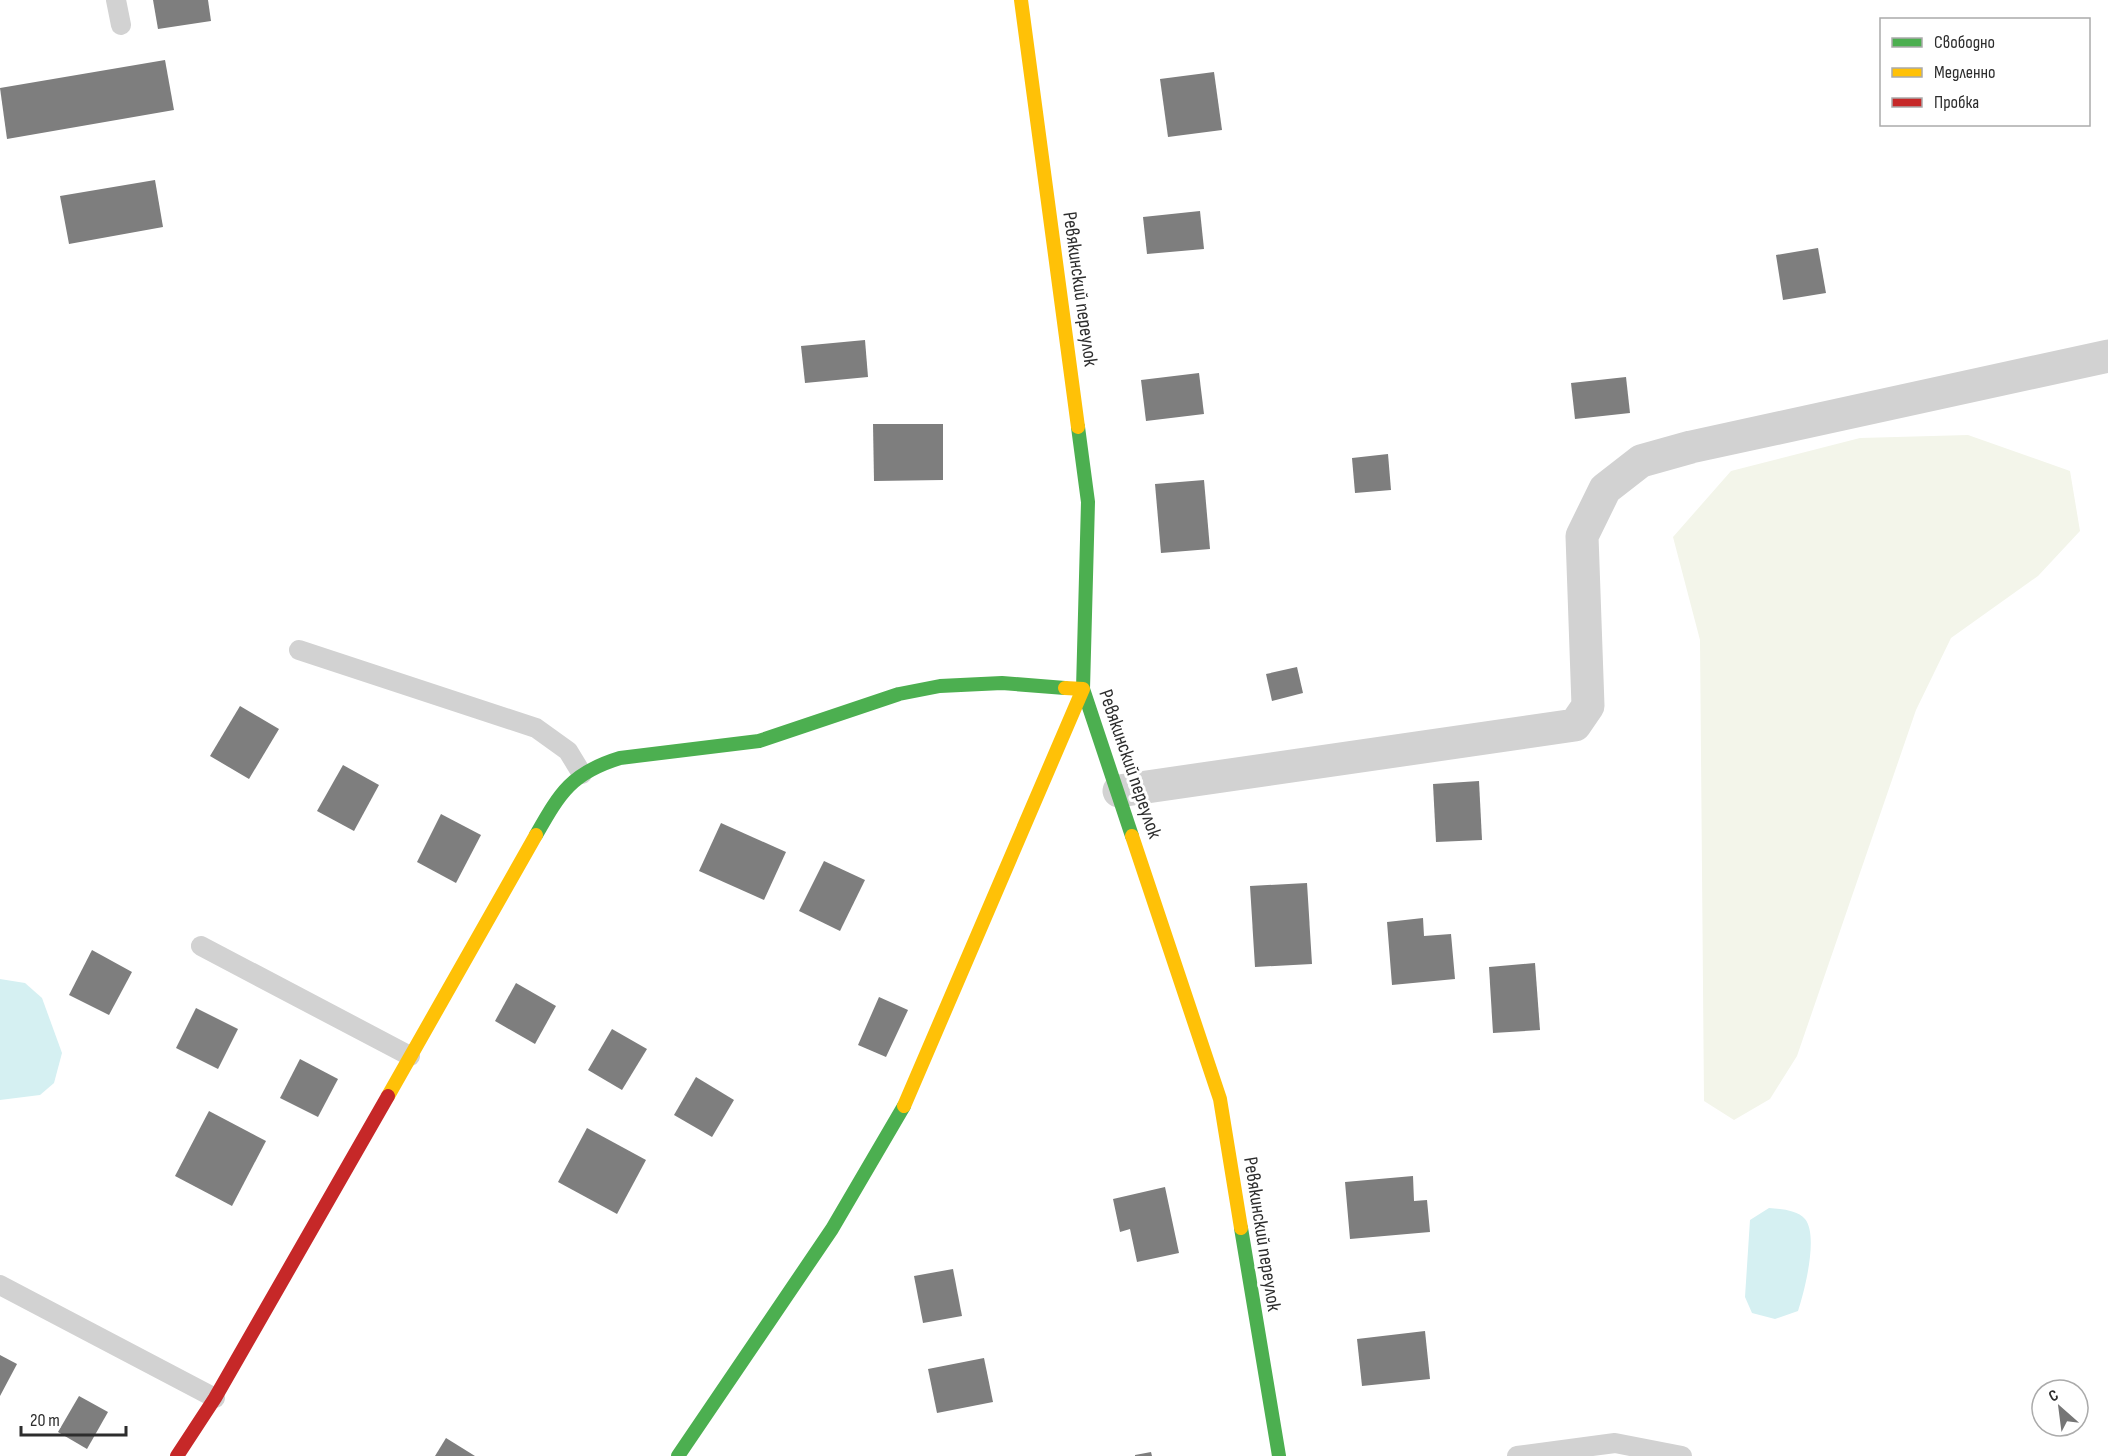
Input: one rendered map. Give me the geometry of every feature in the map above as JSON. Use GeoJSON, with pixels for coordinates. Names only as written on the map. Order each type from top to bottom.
{"type":"FeatureCollection","features":[{"type":"Feature","properties":{"kind":"street","name":"Ревякинский переулок"},"geometry":{"type":"LineString","coordinates":[[1022,0],[1088,502],[1083,689],[1119,791],[1220,1099],[1283,1456]]}},
{"type":"Feature","properties":{"kind":"street"},"geometry":{"type":"LineString","coordinates":[[1119,791],[1575,725],[1588,706],[1582,536],[1605,489],[1641,461],[1691,447],[2108,356]]}},
{"type":"Feature","properties":{"kind":"street"},"geometry":{"type":"LineString","coordinates":[[177,1456],[216,1398],[561,792],[582,774],[612,759],[673,751],[706,750],[797,732],[848,710],[920,689],[990,682],[1083,689],[902,1110],[832,1229],[678,1456]]}},
{"type":"Feature","properties":{"kind":"lane"},"geometry":{"type":"LineString","coordinates":[[116,0],[121,25]]}},
{"type":"Feature","properties":{"kind":"lane"},"geometry":{"type":"LineString","coordinates":[[299,650],[536,728],[568,751],[582,774]]}},
{"type":"Feature","properties":{"kind":"lane"},"geometry":{"type":"LineString","coordinates":[[201,946],[410,1056]]}},
{"type":"Feature","properties":{"kind":"lane"},"geometry":{"type":"LineString","coordinates":[[0,1285],[216,1398]]}},
{"type":"Feature","properties":{"kind":"lane"},"geometry":{"type":"LineString","coordinates":[[1517,1456],[1615,1443],[1672,1455]]}},
{"type":"Feature","properties":{"kind":"shaded area"},"geometry":{"type":"Polygon","coordinates":[[[1968,435],[2070,471],[2080,531],[2038,576],[1951,638],[1916,710],[1797,1056],[1770,1099],[1734,1120],[1704,1101],[1700,640],[1673,537],[1731,471],[1860,438],[1968,435]]]}},
{"type":"Feature","properties":{"kind":"water"},"geometry":{"type":"Polygon","coordinates":[[[0,979],[25,983],[42,998],[62,1053],[54,1083],[40,1095],[0,1100],[0,979]]]}},
{"type":"Feature","properties":{"kind":"water"},"geometry":{"type":"Polygon","coordinates":[[[1769,1208],[1802,1216],[1809,1227],[1811,1238],[1809,1265],[1798,1311],[1775,1319],[1752,1313],[1745,1297],[1750,1220],[1769,1208]]]}},
{"type":"Feature","properties":{"kind":"building"},"geometry":{"type":"Polygon","coordinates":[[[153,0],[208,0],[211,21],[158,29],[153,0]]]}},
{"type":"Feature","properties":{"kind":"building"},"geometry":{"type":"Polygon","coordinates":[[[165,60],[174,110],[7,139],[0,88],[165,60]]]}},
{"type":"Feature","properties":{"kind":"building"},"geometry":{"type":"Polygon","coordinates":[[[1214,72],[1222,130],[1168,137],[1160,79],[1214,72]]]}},
{"type":"Feature","properties":{"kind":"building"},"geometry":{"type":"Polygon","coordinates":[[[155,180],[163,227],[69,244],[60,196],[155,180]]]}},
{"type":"Feature","properties":{"kind":"building"},"geometry":{"type":"Polygon","coordinates":[[[1200,211],[1204,249],[1147,254],[1143,217],[1200,211]]]}},
{"type":"Feature","properties":{"kind":"building"},"geometry":{"type":"Polygon","coordinates":[[[1818,248],[1826,293],[1783,300],[1776,255],[1818,248]]]}},
{"type":"Feature","properties":{"kind":"building"},"geometry":{"type":"Polygon","coordinates":[[[865,340],[868,377],[805,383],[801,346],[865,340]]]}},
{"type":"Feature","properties":{"kind":"building"},"geometry":{"type":"Polygon","coordinates":[[[1199,373],[1204,414],[1146,421],[1141,380],[1199,373]]]}},
{"type":"Feature","properties":{"kind":"building"},"geometry":{"type":"Polygon","coordinates":[[[1626,377],[1630,413],[1575,419],[1571,383],[1626,377]]]}},
{"type":"Feature","properties":{"kind":"building"},"geometry":{"type":"Polygon","coordinates":[[[873,424],[943,424],[943,480],[874,481],[873,424]]]}},
{"type":"Feature","properties":{"kind":"building"},"geometry":{"type":"Polygon","coordinates":[[[1388,454],[1391,490],[1355,493],[1352,458],[1388,454]]]}},
{"type":"Feature","properties":{"kind":"building"},"geometry":{"type":"Polygon","coordinates":[[[1204,480],[1210,549],[1161,553],[1155,484],[1204,480]]]}},
{"type":"Feature","properties":{"kind":"building"},"geometry":{"type":"Polygon","coordinates":[[[1297,667],[1303,693],[1272,701],[1266,674],[1297,667]]]}},
{"type":"Feature","properties":{"kind":"building"},"geometry":{"type":"Polygon","coordinates":[[[240,706],[279,729],[249,779],[210,756],[240,706]]]}},
{"type":"Feature","properties":{"kind":"building"},"geometry":{"type":"Polygon","coordinates":[[[343,765],[379,785],[354,831],[317,811],[343,765]]]}},
{"type":"Feature","properties":{"kind":"building"},"geometry":{"type":"Polygon","coordinates":[[[1479,781],[1482,840],[1436,842],[1433,784],[1479,781]]]}},
{"type":"Feature","properties":{"kind":"building"},"geometry":{"type":"Polygon","coordinates":[[[441,814],[481,835],[456,883],[417,862],[441,814]]]}},
{"type":"Feature","properties":{"kind":"building"},"geometry":{"type":"Polygon","coordinates":[[[721,823],[786,852],[764,900],[699,871],[721,823]]]}},
{"type":"Feature","properties":{"kind":"building"},"geometry":{"type":"Polygon","coordinates":[[[824,861],[865,880],[840,931],[799,911],[824,861]]]}},
{"type":"Feature","properties":{"kind":"building"},"geometry":{"type":"Polygon","coordinates":[[[1307,883],[1312,964],[1255,967],[1250,886],[1307,883]]]}},
{"type":"Feature","properties":{"kind":"building"},"geometry":{"type":"Polygon","coordinates":[[[1423,918],[1424,936],[1451,934],[1455,979],[1392,985],[1387,922],[1423,918]]]}},
{"type":"Feature","properties":{"kind":"building"},"geometry":{"type":"Polygon","coordinates":[[[92,950],[132,972],[109,1015],[69,995],[92,950]]]}},
{"type":"Feature","properties":{"kind":"building"},"geometry":{"type":"Polygon","coordinates":[[[1535,963],[1540,1030],[1493,1033],[1489,967],[1535,963]]]}},
{"type":"Feature","properties":{"kind":"building"},"geometry":{"type":"Polygon","coordinates":[[[516,983],[556,1006],[535,1044],[495,1021],[516,983]]]}},
{"type":"Feature","properties":{"kind":"building"},"geometry":{"type":"Polygon","coordinates":[[[879,997],[908,1010],[886,1057],[858,1045],[879,997]]]}},
{"type":"Feature","properties":{"kind":"building"},"geometry":{"type":"Polygon","coordinates":[[[196,1008],[238,1029],[218,1069],[176,1048],[196,1008]]]}},
{"type":"Feature","properties":{"kind":"building"},"geometry":{"type":"Polygon","coordinates":[[[612,1029],[647,1049],[622,1090],[588,1070],[612,1029]]]}},
{"type":"Feature","properties":{"kind":"building"},"geometry":{"type":"Polygon","coordinates":[[[300,1059],[338,1079],[318,1117],[280,1098],[300,1059]]]}},
{"type":"Feature","properties":{"kind":"building"},"geometry":{"type":"Polygon","coordinates":[[[696,1077],[734,1100],[712,1137],[674,1115],[696,1077]]]}},
{"type":"Feature","properties":{"kind":"building"},"geometry":{"type":"Polygon","coordinates":[[[209,1111],[266,1141],[232,1206],[175,1176],[209,1111]]]}},
{"type":"Feature","properties":{"kind":"building"},"geometry":{"type":"Polygon","coordinates":[[[587,1128],[646,1160],[617,1214],[558,1182],[587,1128]]]}},
{"type":"Feature","properties":{"kind":"building"},"geometry":{"type":"Polygon","coordinates":[[[1413,1176],[1414,1201],[1427,1200],[1430,1232],[1350,1239],[1345,1182],[1413,1176]]]}},
{"type":"Feature","properties":{"kind":"building"},"geometry":{"type":"Polygon","coordinates":[[[1165,1187],[1179,1253],[1137,1262],[1130,1229],[1120,1232],[1113,1199],[1165,1187]]]}},
{"type":"Feature","properties":{"kind":"building"},"geometry":{"type":"Polygon","coordinates":[[[953,1269],[962,1316],[923,1323],[914,1276],[953,1269]]]}},
{"type":"Feature","properties":{"kind":"building"},"geometry":{"type":"Polygon","coordinates":[[[1425,1331],[1430,1379],[1362,1386],[1357,1339],[1425,1331]]]}},
{"type":"Feature","properties":{"kind":"building"},"geometry":{"type":"Polygon","coordinates":[[[0,1355],[17,1364],[0,1396],[0,1355]]]}},
{"type":"Feature","properties":{"kind":"building"},"geometry":{"type":"Polygon","coordinates":[[[984,1358],[993,1402],[937,1413],[928,1369],[984,1358]]]}},
{"type":"Feature","properties":{"kind":"building"},"geometry":{"type":"Polygon","coordinates":[[[79,1396],[108,1412],[87,1449],[58,1432],[79,1396]]]}},
{"type":"Feature","properties":{"kind":"building"},"geometry":{"type":"Polygon","coordinates":[[[446,1438],[475,1456],[435,1456],[446,1438]]]}},
{"type":"Feature","properties":{"kind":"building"},"geometry":{"type":"Polygon","coordinates":[[[1151,1452],[1152,1456],[1135,1456],[1135,1455],[1151,1452]]]}},
{"type":"Feature","properties":{"kind":"traffic: fast"},"geometry":{"type":"LineString","coordinates":[[1078,427],[1088,502],[1083,689],[1132,836]]}},
{"type":"Feature","properties":{"kind":"traffic: fast"},"geometry":{"type":"LineString","coordinates":[[536,835],[552,807],[569,786],[590,770],[620,758],[759,741],[899,694],[940,686],[1002,683],[1065,688]]}},
{"type":"Feature","properties":{"kind":"traffic: fast"},"geometry":{"type":"LineString","coordinates":[[678,1456],[832,1229],[904,1106]]}},
{"type":"Feature","properties":{"kind":"traffic: fast"},"geometry":{"type":"LineString","coordinates":[[1241,1228],[1279,1456]]}},
{"type":"Feature","properties":{"kind":"traffic: slow"},"geometry":{"type":"LineString","coordinates":[[1021,0],[1078,427]]}},
{"type":"Feature","properties":{"kind":"traffic: slow"},"geometry":{"type":"LineString","coordinates":[[904,1106],[1083,689],[1065,688]]}},
{"type":"Feature","properties":{"kind":"traffic: slow"},"geometry":{"type":"LineString","coordinates":[[388,1096],[536,835]]}},
{"type":"Feature","properties":{"kind":"traffic: slow"},"geometry":{"type":"LineString","coordinates":[[1132,836],[1220,1099],[1241,1228]]}},
{"type":"Feature","properties":{"kind":"traffic: jam"},"geometry":{"type":"LineString","coordinates":[[177,1456],[215,1398],[388,1096]]}}]}
